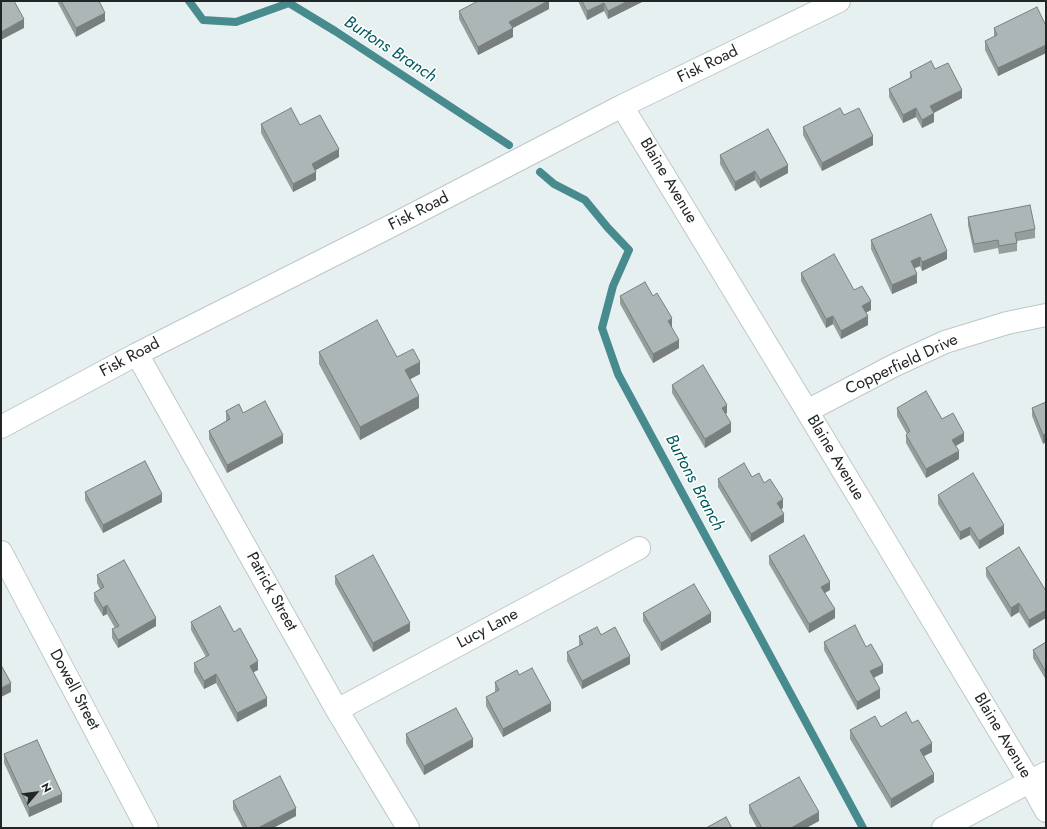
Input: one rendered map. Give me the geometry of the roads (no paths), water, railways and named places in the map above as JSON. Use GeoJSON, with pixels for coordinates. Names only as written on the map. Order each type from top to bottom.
{"type":"FeatureCollection","features":[{"type":"Feature","properties":{"kind":"street","name":"Fisk Road"},"geometry":{"type":"LineString","coordinates":[[1,427],[137,354],[387,228],[622,106],[839,1]]}},
{"type":"Feature","properties":{"kind":"street","name":"Blaine Avenue"},"geometry":{"type":"LineString","coordinates":[[622,106],[807,411],[1038,777],[1046,811]]}},
{"type":"Feature","properties":{"kind":"street","name":"Copperfield Drive"},"geometry":{"type":"LineString","coordinates":[[807,411],[895,365],[945,342],[1007,323],[1046,315]]}},
{"type":"Feature","properties":{"kind":"street","name":"Patrick Street"},"geometry":{"type":"LineString","coordinates":[[137,354],[337,710],[408,828]]}},
{"type":"Feature","properties":{"kind":"street","name":"Lucy Lane"},"geometry":{"type":"LineString","coordinates":[[337,710],[639,548]]}},
{"type":"Feature","properties":{"kind":"street","name":"Dowell Street"},"geometry":{"type":"LineString","coordinates":[[1,552],[147,828]]}},
{"type":"Feature","properties":{"kind":"street"},"geometry":{"type":"LineString","coordinates":[[943,828],[1038,777]]}},
{"type":"Feature","properties":{"kind":"waterway","name":"Burtons Branch"},"geometry":{"type":"LineString","coordinates":[[189,1],[203,20],[236,22],[289,3],[335,31],[509,145]]}},
{"type":"Feature","properties":{"kind":"waterway","name":"Burtons Branch"},"geometry":{"type":"LineString","coordinates":[[540,172],[554,184],[585,200],[608,228],[629,250],[613,286],[602,328],[618,374],[863,828]]}}]}
